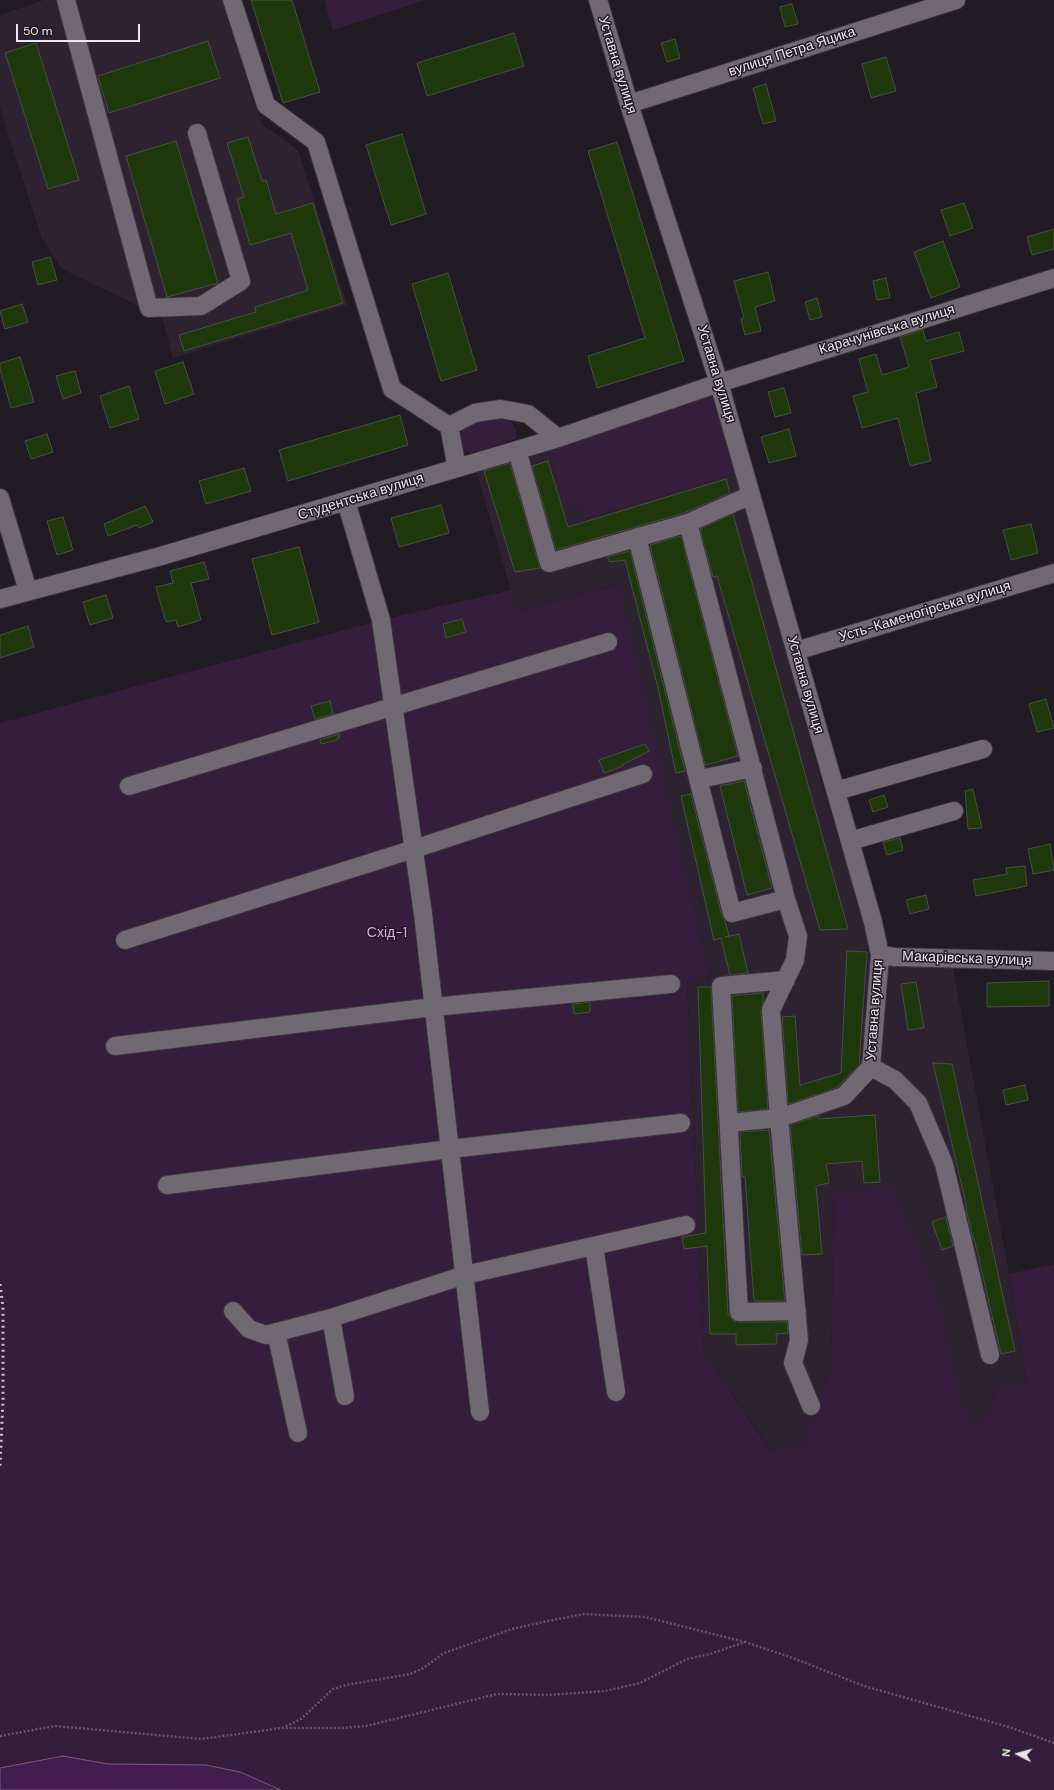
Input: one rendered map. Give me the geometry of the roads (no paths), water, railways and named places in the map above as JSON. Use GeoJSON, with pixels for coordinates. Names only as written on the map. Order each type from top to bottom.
{"type":"FeatureCollection","features":[{"type":"Feature","properties":{"kind":"street"},"geometry":{"type":"LineString","coordinates":[[66,0],[149,308],[201,306],[241,282],[197,133]]}},
{"type":"Feature","properties":{"kind":"street"},"geometry":{"type":"LineString","coordinates":[[232,0],[266,105],[316,142],[392,389],[449,426],[457,468]]}},
{"type":"Feature","properties":{"kind":"street","name":"Уставна вулиця"},"geometry":{"type":"LineString","coordinates":[[598,0],[629,104],[719,383],[873,922],[880,955],[871,1068],[895,1080],[918,1102],[927,1123],[944,1164],[990,1355]]}},
{"type":"Feature","properties":{"kind":"street","name":"вулиця Петра Яцика"},"geometry":{"type":"LineString","coordinates":[[629,104],[956,0]]}},
{"type":"Feature","properties":{"kind":"street","name":"Карачунівська вулиця"},"geometry":{"type":"LineString","coordinates":[[719,383],[1054,278]]}},
{"type":"Feature","properties":{"kind":"street","name":"Студентська вулиця"},"geometry":{"type":"LineString","coordinates":[[0,599],[161,556],[558,438],[719,383]]}},
{"type":"Feature","properties":{"kind":"street"},"geometry":{"type":"LineString","coordinates":[[449,426],[475,413],[501,409],[528,414],[558,438]]}},
{"type":"Feature","properties":{"kind":"street"},"geometry":{"type":"LineString","coordinates":[[517,450],[549,563],[688,523],[751,494]]}},
{"type":"Feature","properties":{"kind":"street"},"geometry":{"type":"LineString","coordinates":[[0,498],[28,591]]}},
{"type":"Feature","properties":{"kind":"street"},"geometry":{"type":"LineString","coordinates":[[346,501],[381,620],[414,849],[480,1412]]}},
{"type":"Feature","properties":{"kind":"street"},"geometry":{"type":"LineString","coordinates":[[688,523],[786,899],[798,936],[795,960],[771,1010],[799,1340],[793,1363],[811,1406]]}},
{"type":"Feature","properties":{"kind":"street"},"geometry":{"type":"LineString","coordinates":[[637,537],[700,780],[732,913],[786,899]]}},
{"type":"Feature","properties":{"kind":"street","name":"Усть-Каменогірська вулиця"},"geometry":{"type":"LineString","coordinates":[[796,652],[1054,573]]}},
{"type":"Feature","properties":{"kind":"street"},"geometry":{"type":"LineString","coordinates":[[129,786],[608,642]]}},
{"type":"Feature","properties":{"kind":"street"},"geometry":{"type":"LineString","coordinates":[[836,791],[983,749]]}},
{"type":"Feature","properties":{"kind":"street"},"geometry":{"type":"LineString","coordinates":[[700,780],[753,768]]}},
{"type":"Feature","properties":{"kind":"street"},"geometry":{"type":"LineString","coordinates":[[125,940],[414,849],[644,774]]}},
{"type":"Feature","properties":{"kind":"street"},"geometry":{"type":"LineString","coordinates":[[850,841],[954,811]]}},
{"type":"Feature","properties":{"kind":"street","name":"Макарівська вулиця"},"geometry":{"type":"LineString","coordinates":[[880,955],[895,957],[1054,961]]}},
{"type":"Feature","properties":{"kind":"street"},"geometry":{"type":"LineString","coordinates":[[786,980],[721,986],[739,1312],[797,1311]]}},
{"type":"Feature","properties":{"kind":"street"},"geometry":{"type":"LineString","coordinates":[[115,1046],[433,1007],[671,984]]}},
{"type":"Feature","properties":{"kind":"street"},"geometry":{"type":"LineString","coordinates":[[729,1123],[779,1118],[844,1096],[871,1068]]}},
{"type":"Feature","properties":{"kind":"street"},"geometry":{"type":"LineString","coordinates":[[167,1185],[450,1149],[681,1123]]}},
{"type":"Feature","properties":{"kind":"street"},"geometry":{"type":"LineString","coordinates":[[232,1311],[249,1329],[266,1335],[331,1318],[465,1275],[686,1225]]}},
{"type":"Feature","properties":{"kind":"street"},"geometry":{"type":"LineString","coordinates":[[594,1246],[616,1392]]}},
{"type":"Feature","properties":{"kind":"street"},"geometry":{"type":"LineString","coordinates":[[331,1318],[345,1396]]}},
{"type":"Feature","properties":{"kind":"street"},"geometry":{"type":"LineString","coordinates":[[276,1332],[298,1433]]}},
{"type":"Feature","properties":{"kind":"railway"},"geometry":{"type":"LineString","coordinates":[[0,1284],[3,1307],[3,1400],[0,1466]]}},
{"type":"Feature","properties":{"kind":"park label","name":"Схід-1"},"geometry":{"type":"Point","coordinates":[387,933]}}]}
